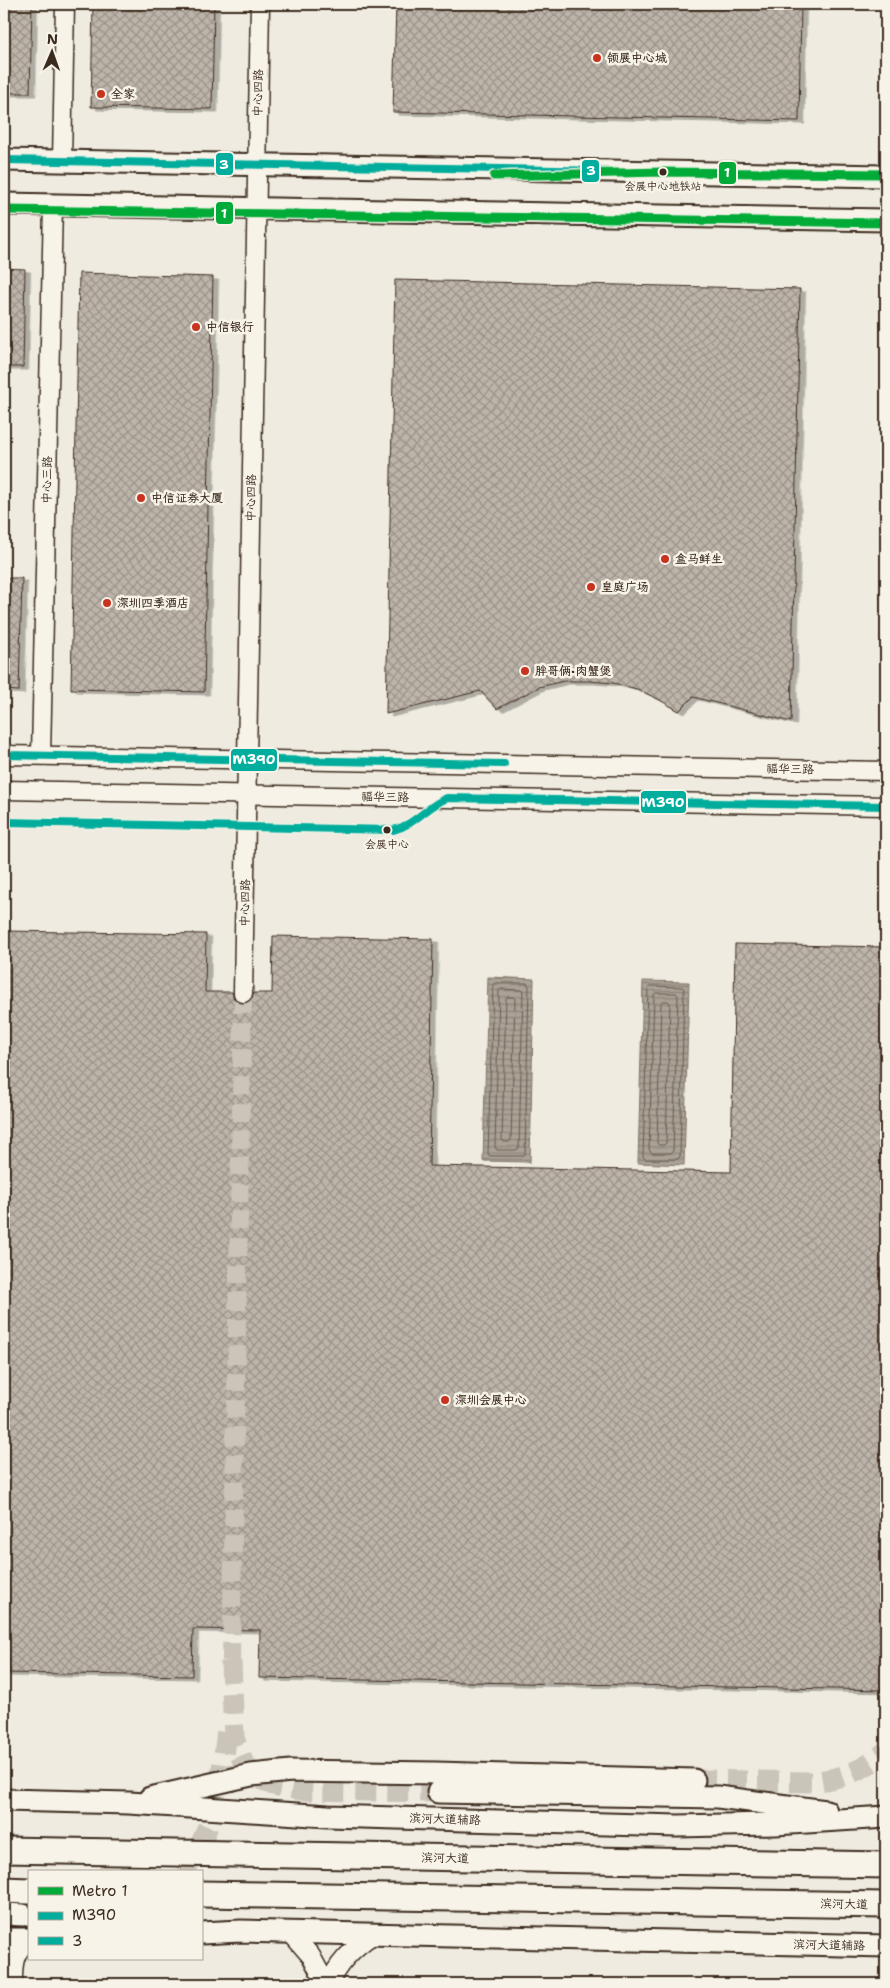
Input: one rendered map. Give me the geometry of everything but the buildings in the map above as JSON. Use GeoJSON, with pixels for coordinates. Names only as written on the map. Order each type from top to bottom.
{"type":"FeatureCollection","features":[{"type":"Feature","properties":{"kind":"highway","name":"滨河大道"},"geometry":{"type":"LineString","coordinates":[[4,1850],[886,1865]]}},
{"type":"Feature","properties":{"kind":"highway"},"geometry":{"type":"LineString","coordinates":[[4,1890],[28,1891]]}},
{"type":"Feature","properties":{"kind":"highway","name":"滨河大道"},"geometry":{"type":"LineString","coordinates":[[202,1894],[886,1905]]}},
{"type":"Feature","properties":{"kind":"main road"},"geometry":{"type":"LineString","coordinates":[[4,160],[886,176]]}},
{"type":"Feature","properties":{"kind":"main road"},"geometry":{"type":"LineString","coordinates":[[4,204],[886,220]]}},
{"type":"Feature","properties":{"kind":"main road"},"geometry":{"type":"LineString","coordinates":[[129,1803],[251,1774],[291,1771],[694,1780]]}},
{"type":"Feature","properties":{"kind":"main road"},"geometry":{"type":"LineString","coordinates":[[438,1792],[718,1797],[878,1817]]}},
{"type":"Feature","properties":{"kind":"main road","name":"滨河大道辅路"},"geometry":{"type":"LineString","coordinates":[[4,1800],[129,1803],[328,1816],[677,1826],[775,1824],[878,1817]]}},
{"type":"Feature","properties":{"kind":"main road","name":"滨河大道辅路"},"geometry":{"type":"LineString","coordinates":[[202,1933],[241,1931],[886,1946]]}},
{"type":"Feature","properties":{"kind":"main road"},"geometry":{"type":"LineString","coordinates":[[4,1938],[28,1940]]}},
{"type":"Feature","properties":{"kind":"street"},"geometry":{"type":"LineString","coordinates":[[62,161],[65,4]]}},
{"type":"Feature","properties":{"kind":"street","name":"中心四路"},"geometry":{"type":"LineString","coordinates":[[243,992],[260,4]]}},
{"type":"Feature","properties":{"kind":"street","name":"中心三路"},"geometry":{"type":"LineString","coordinates":[[41,755],[54,205]]}},
{"type":"Feature","properties":{"kind":"street","name":"福华三路"},"geometry":{"type":"LineString","coordinates":[[4,755],[886,771]]}},
{"type":"Feature","properties":{"kind":"street","name":"福华三路"},"geometry":{"type":"LineString","coordinates":[[4,790],[886,806]]}},
{"type":"Feature","properties":{"kind":"street"},"geometry":{"type":"LineString","coordinates":[[290,1932],[311,1956],[327,1984],[344,1958],[354,1948],[374,1934]]}},
{"type":"Feature","properties":{"kind":"street"},"geometry":{"type":"LineString","coordinates":[[13,1977],[16,1955],[28,1941]]}},
{"type":"Feature","properties":{"kind":"street"},"geometry":{"type":"LineString","coordinates":[[4,1947],[13,1962],[13,1977]]}},
{"type":"Feature","properties":{"kind":"water"},"geometry":{"type":"Polygon","coordinates":[[[488,977],[534,979],[530,1162],[483,1161],[488,977]]]}},
{"type":"Feature","properties":{"kind":"water"},"geometry":{"type":"Polygon","coordinates":[[[643,981],[689,982],[684,1165],[638,1163],[643,981]]]}},
{"type":"Feature","properties":{"kind":"tunnel"},"geometry":{"type":"LineString","coordinates":[[231,1661],[243,993]]}},
{"type":"Feature","properties":{"kind":"tunnel"},"geometry":{"type":"LineString","coordinates":[[231,1661],[234,1738],[243,1762],[255,1776],[273,1785],[301,1790],[438,1792]]}},
{"type":"Feature","properties":{"kind":"tunnel"},"geometry":{"type":"LineString","coordinates":[[184,1870],[202,1842],[209,1824],[223,1765],[227,1729]]}},
{"type":"Feature","properties":{"kind":"tunnel"},"geometry":{"type":"LineString","coordinates":[[694,1780],[822,1781],[860,1769],[886,1751]]}},
{"type":"Feature","properties":{"kind":"metro line","name":"1"},"geometry":{"type":"LineString","coordinates":[[494,176],[662,172],[886,174]]}},
{"type":"Feature","properties":{"kind":"metro line","name":"1"},"geometry":{"type":"LineString","coordinates":[[4,210],[886,223]]}},
{"type":"Feature","properties":{"kind":"transit line","name":"3"},"geometry":{"type":"LineString","coordinates":[[4,160],[886,176]]}},
{"type":"Feature","properties":{"kind":"transit line","name":"M390"},"geometry":{"type":"LineString","coordinates":[[4,755],[504,764]]}},
{"type":"Feature","properties":{"kind":"transit line","name":"M390"},"geometry":{"type":"LineString","coordinates":[[4,822],[393,830],[408,824],[447,798],[886,806]]}},
{"type":"Feature","properties":{"kind":"place","name":"领展中心城"},"geometry":{"type":"Point","coordinates":[597,58]}},
{"type":"Feature","properties":{"kind":"place","name":"全家"},"geometry":{"type":"Point","coordinates":[101,94]}},
{"type":"Feature","properties":{"kind":"place","name":"会展中心地铁站"},"geometry":{"type":"Point","coordinates":[663,172]}},
{"type":"Feature","properties":{"kind":"place","name":"中信银行"},"geometry":{"type":"Point","coordinates":[196,327]}},
{"type":"Feature","properties":{"kind":"place","name":"中信证券大厦"},"geometry":{"type":"Point","coordinates":[141,498]}},
{"type":"Feature","properties":{"kind":"place","name":"盒马鲜生"},"geometry":{"type":"Point","coordinates":[665,559]}},
{"type":"Feature","properties":{"kind":"place","name":"皇庭广场"},"geometry":{"type":"Point","coordinates":[591,587]}},
{"type":"Feature","properties":{"kind":"place","name":"深圳四季酒店"},"geometry":{"type":"Point","coordinates":[107,603]}},
{"type":"Feature","properties":{"kind":"place","name":"胖哥俩·肉蟹煲"},"geometry":{"type":"Point","coordinates":[525,671]}},
{"type":"Feature","properties":{"kind":"place","name":"会展中心"},"geometry":{"type":"Point","coordinates":[387,830]}},
{"type":"Feature","properties":{"kind":"place","name":"深圳会展中心"},"geometry":{"type":"Point","coordinates":[445,1400]}}]}
